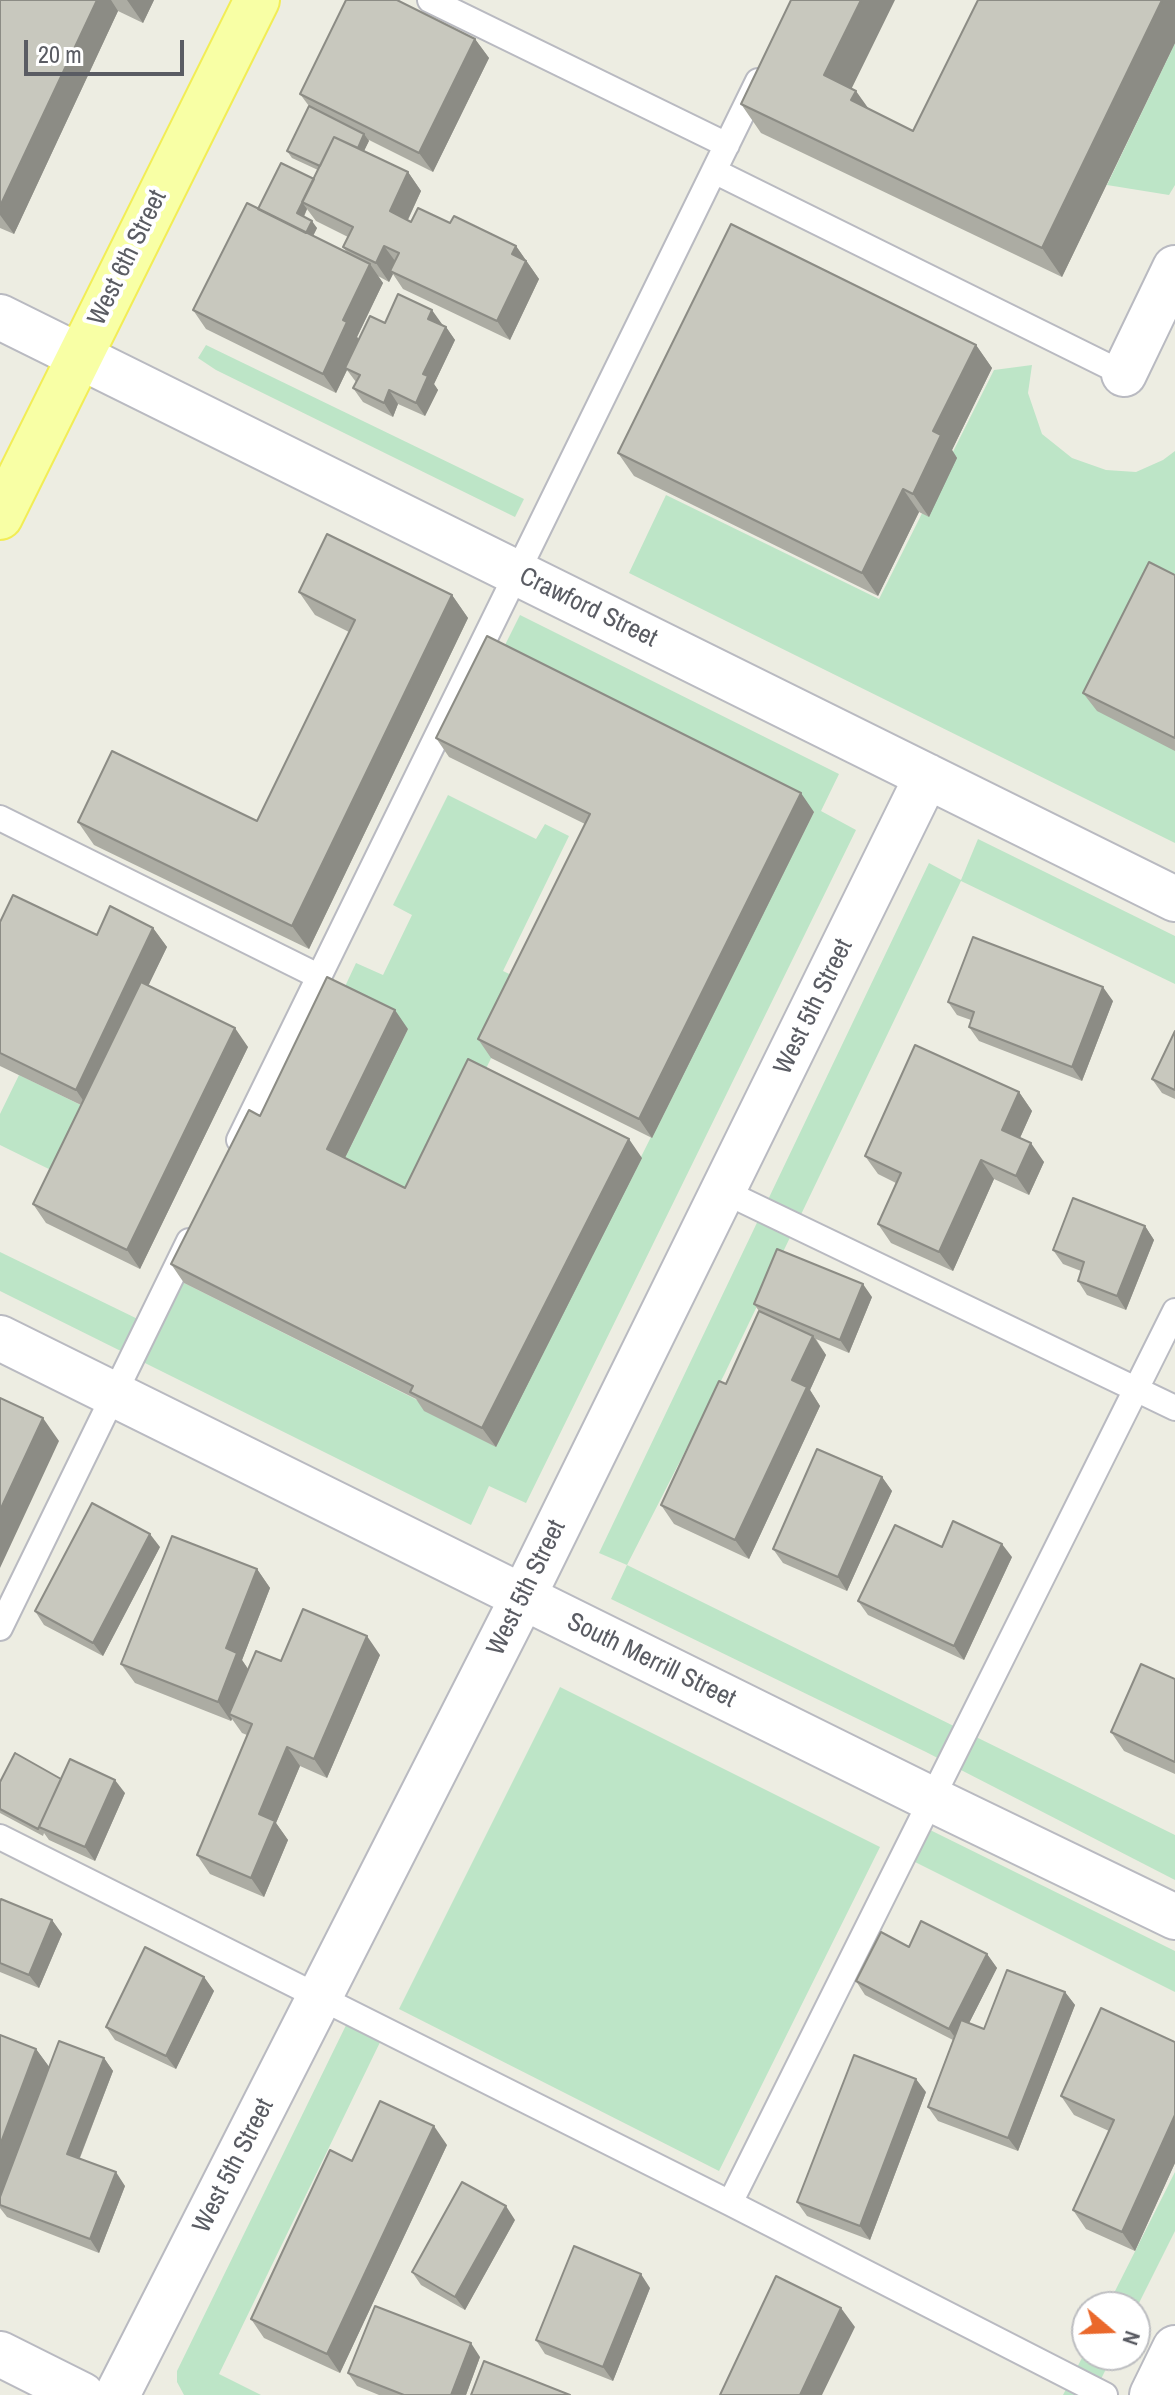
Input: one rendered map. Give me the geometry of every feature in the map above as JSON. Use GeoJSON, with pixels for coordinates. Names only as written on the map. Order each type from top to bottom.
{"type":"FeatureCollection","features":[{"type":"Feature","properties":{"kind":"main road","name":"West 6th Street"},"geometry":{"type":"LineString","coordinates":[[0,517],[257,0]]}},
{"type":"Feature","properties":{"kind":"street"},"geometry":{"type":"LineString","coordinates":[[1124,374],[1175,268]]}},
{"type":"Feature","properties":{"kind":"street","name":"Crawford Street"},"geometry":{"type":"LineString","coordinates":[[0,317],[1175,899]]}},
{"type":"Feature","properties":{"kind":"street","name":"West 5th Street"},"geometry":{"type":"LineString","coordinates":[[117,2395],[523,1597],[927,776]]}},
{"type":"Feature","properties":{"kind":"street","name":"South Merrill Street"},"geometry":{"type":"LineString","coordinates":[[0,1338],[1175,1917]]}},
{"type":"Feature","properties":{"kind":"street"},"geometry":{"type":"LineString","coordinates":[[1152,2395],[1175,2348]]}},
{"type":"Feature","properties":{"kind":"street"},"geometry":{"type":"LineString","coordinates":[[0,2354],[82,2395]]}},
{"type":"Feature","properties":{"kind":"lane"},"geometry":{"type":"LineString","coordinates":[[430,0],[727,145]]}},
{"type":"Feature","properties":{"kind":"lane"},"geometry":{"type":"LineString","coordinates":[[226,1166],[766,65]]}},
{"type":"Feature","properties":{"kind":"lane"},"geometry":{"type":"LineString","coordinates":[[714,171],[1124,374]]}},
{"type":"Feature","properties":{"kind":"lane"},"geometry":{"type":"LineString","coordinates":[[2,824],[318,976]]}},
{"type":"Feature","properties":{"kind":"lane"},"geometry":{"type":"LineString","coordinates":[[723,1191],[1175,1408]]}},
{"type":"Feature","properties":{"kind":"lane"},"geometry":{"type":"LineString","coordinates":[[0,1628],[199,1221]]}},
{"type":"Feature","properties":{"kind":"lane"},"geometry":{"type":"LineString","coordinates":[[730,2203],[1175,1311]]}},
{"type":"Feature","properties":{"kind":"lane"},"geometry":{"type":"LineString","coordinates":[[0,1837],[1105,2395]]}},
{"type":"Feature","properties":{"kind":"green space"},"geometry":{"type":"Polygon","coordinates":[[[1175,43],[1175,185],[1169,195],[1107,185],[1175,43]]]}},
{"type":"Feature","properties":{"kind":"green space"},"geometry":{"type":"Polygon","coordinates":[[[206,345],[524,499],[515,517],[216,370],[198,358],[206,345]]]}},
{"type":"Feature","properties":{"kind":"green space"},"geometry":{"type":"Polygon","coordinates":[[[1032,365],[1028,393],[1042,434],[1072,458],[1106,470],[1136,472],[1175,451],[1175,843],[629,573],[666,495],[879,599],[994,370],[1032,365]]]}},
{"type":"Feature","properties":{"kind":"green space"},"geometry":{"type":"Polygon","coordinates":[[[520,615],[839,774],[821,811],[856,830],[526,1503],[489,1486],[471,1525],[0,1291],[0,1252],[148,1324],[172,1277],[427,1405],[496,1446],[814,812],[500,655],[520,615]]]}},
{"type":"Feature","properties":{"kind":"green space"},"geometry":{"type":"Polygon","coordinates":[[[448,795],[536,839],[545,824],[569,836],[503,971],[528,983],[418,1207],[340,1168],[408,1029],[341,995],[356,963],[383,975],[412,915],[393,905],[448,795]]]}},
{"type":"Feature","properties":{"kind":"green space"},"geometry":{"type":"Polygon","coordinates":[[[978,839],[1175,936],[1175,984],[961,881],[724,1375],[627,1565],[599,1553],[929,863],[961,880],[978,839]]]}},
{"type":"Feature","properties":{"kind":"green space"},"geometry":{"type":"Polygon","coordinates":[[[19,1075],[89,1109],[59,1174],[0,1145],[0,1114],[19,1075]]]}},
{"type":"Feature","properties":{"kind":"green space"},"geometry":{"type":"Polygon","coordinates":[[[627,1565],[1175,1835],[1175,1880],[926,1752],[611,1599],[627,1565]]]}},
{"type":"Feature","properties":{"kind":"green space"},"geometry":{"type":"Polygon","coordinates":[[[560,1687],[880,1847],[719,2171],[399,2009],[560,1687]]]}},
{"type":"Feature","properties":{"kind":"green space"},"geometry":{"type":"Polygon","coordinates":[[[920,1825],[1175,1951],[1175,1992],[903,1856],[920,1825]]]}},
{"type":"Feature","properties":{"kind":"green space"},"geometry":{"type":"Polygon","coordinates":[[[351,2015],[385,2032],[219,2374],[261,2395],[184,2395],[177,2382],[177,2371],[351,2015]]]}},
{"type":"Feature","properties":{"kind":"green space"},"geometry":{"type":"Polygon","coordinates":[[[1175,2172],[1175,2231],[1145,2291],[1115,2291],[1175,2172]]]}},
{"type":"Feature","properties":{"kind":"green space"},"geometry":{"type":"Polygon","coordinates":[[[1075,2371],[1105,2371],[1093,2395],[1063,2395],[1075,2371]]]}},
{"type":"Feature","properties":{"kind":"building"},"geometry":{"type":"Polygon","coordinates":[[[0,0],[97,0],[0,206],[0,0]]]}},
{"type":"Feature","properties":{"kind":"building"},"geometry":{"type":"Polygon","coordinates":[[[346,0],[397,0],[475,39],[419,153],[300,94],[346,0]]]}},
{"type":"Feature","properties":{"kind":"building"},"geometry":{"type":"Polygon","coordinates":[[[791,0],[861,0],[824,75],[856,91],[851,100],[913,131],[978,0],[1162,0],[1042,248],[741,104],[791,0]]]}},
{"type":"Feature","properties":{"kind":"building"},"geometry":{"type":"Polygon","coordinates":[[[309,106],[364,134],[358,148],[334,137],[320,166],[287,151],[309,106]]]}},
{"type":"Feature","properties":{"kind":"building"},"geometry":{"type":"Polygon","coordinates":[[[334,137],[408,172],[390,211],[411,222],[418,208],[450,223],[454,216],[516,246],[512,254],[526,261],[497,321],[390,271],[399,253],[384,246],[376,263],[343,247],[353,227],[302,202],[334,137]]]}},
{"type":"Feature","properties":{"kind":"building"},"geometry":{"type":"Polygon","coordinates":[[[281,163],[314,179],[297,213],[312,221],[306,233],[258,209],[281,163]]]}},
{"type":"Feature","properties":{"kind":"building"},"geometry":{"type":"Polygon","coordinates":[[[247,203],[370,264],[343,320],[347,322],[323,374],[193,310],[247,203]]]}},
{"type":"Feature","properties":{"kind":"building"},"geometry":{"type":"Polygon","coordinates":[[[731,224],[976,345],[933,431],[941,435],[913,494],[903,489],[862,573],[618,453],[731,224]]]}},
{"type":"Feature","properties":{"kind":"building"},"geometry":{"type":"Polygon","coordinates":[[[398,294],[432,310],[428,319],[446,327],[423,374],[428,376],[416,403],[389,390],[384,403],[353,388],[360,375],[345,368],[370,316],[385,323],[398,294]]]}},
{"type":"Feature","properties":{"kind":"building"},"geometry":{"type":"Polygon","coordinates":[[[327,534],[452,595],[292,926],[78,822],[112,751],[257,821],[355,620],[299,592],[327,534]]]}},
{"type":"Feature","properties":{"kind":"building"},"geometry":{"type":"Polygon","coordinates":[[[1149,562],[1175,575],[1175,738],[1083,693],[1149,562]]]}},
{"type":"Feature","properties":{"kind":"building"},"geometry":{"type":"Polygon","coordinates":[[[487,636],[801,793],[639,1119],[478,1039],[590,814],[436,738],[487,636]]]}},
{"type":"Feature","properties":{"kind":"building"},"geometry":{"type":"Polygon","coordinates":[[[13,895],[97,935],[110,906],[153,928],[76,1090],[0,1053],[0,922],[13,895]]]}},
{"type":"Feature","properties":{"kind":"building"},"geometry":{"type":"Polygon","coordinates":[[[973,937],[1103,987],[1072,1067],[969,1027],[974,1012],[948,1002],[973,937]]]}},
{"type":"Feature","properties":{"kind":"building"},"geometry":{"type":"Polygon","coordinates":[[[327,977],[395,1010],[327,1149],[405,1188],[468,1059],[629,1139],[482,1428],[410,1392],[413,1386],[171,1264],[249,1110],[260,1116],[327,977]]]}},
{"type":"Feature","properties":{"kind":"building"},"geometry":{"type":"Polygon","coordinates":[[[141,982],[235,1028],[127,1250],[33,1204],[141,982]]]}},
{"type":"Feature","properties":{"kind":"building"},"geometry":{"type":"Polygon","coordinates":[[[1175,1031],[1175,1090],[1152,1079],[1175,1031]]]}},
{"type":"Feature","properties":{"kind":"building"},"geometry":{"type":"Polygon","coordinates":[[[915,1045],[1019,1092],[1002,1130],[1031,1143],[1016,1176],[981,1160],[939,1252],[878,1224],[901,1173],[865,1156],[915,1045]]]}},
{"type":"Feature","properties":{"kind":"building"},"geometry":{"type":"Polygon","coordinates":[[[1073,1198],[1145,1226],[1117,1296],[1078,1281],[1084,1262],[1053,1250],[1073,1198]]]}},
{"type":"Feature","properties":{"kind":"building"},"geometry":{"type":"Polygon","coordinates":[[[777,1249],[863,1284],[840,1340],[754,1304],[777,1249]]]}},
{"type":"Feature","properties":{"kind":"building"},"geometry":{"type":"Polygon","coordinates":[[[759,1311],[813,1336],[792,1380],[807,1387],[735,1540],[661,1505],[719,1381],[726,1384],[759,1311]]]}},
{"type":"Feature","properties":{"kind":"building"},"geometry":{"type":"Polygon","coordinates":[[[0,1398],[43,1418],[0,1510],[0,1398]]]}},
{"type":"Feature","properties":{"kind":"building"},"geometry":{"type":"Polygon","coordinates":[[[817,1449],[882,1477],[838,1577],[773,1549],[817,1449]]]}},
{"type":"Feature","properties":{"kind":"building"},"geometry":{"type":"Polygon","coordinates":[[[92,1503],[150,1534],[93,1643],[35,1611],[92,1503]]]}},
{"type":"Feature","properties":{"kind":"building"},"geometry":{"type":"Polygon","coordinates":[[[953,1521],[1002,1544],[954,1646],[858,1601],[895,1525],[942,1547],[953,1521]]]}},
{"type":"Feature","properties":{"kind":"building"},"geometry":{"type":"Polygon","coordinates":[[[172,1536],[257,1569],[226,1648],[237,1653],[218,1702],[121,1664],[172,1536]]]}},
{"type":"Feature","properties":{"kind":"building"},"geometry":{"type":"Polygon","coordinates":[[[303,1609],[367,1636],[314,1759],[287,1747],[259,1814],[275,1821],[251,1878],[197,1855],[252,1724],[229,1714],[256,1651],[281,1661],[303,1609]]]}},
{"type":"Feature","properties":{"kind":"building"},"geometry":{"type":"Polygon","coordinates":[[[1141,1664],[1175,1679],[1175,1762],[1111,1732],[1141,1664]]]}},
{"type":"Feature","properties":{"kind":"building"},"geometry":{"type":"Polygon","coordinates":[[[15,1753],[61,1779],[38,1829],[0,1809],[0,1782],[15,1753]]]}},
{"type":"Feature","properties":{"kind":"building"},"geometry":{"type":"Polygon","coordinates":[[[70,1759],[115,1780],[85,1847],[39,1827],[70,1759]]]}},
{"type":"Feature","properties":{"kind":"building"},"geometry":{"type":"Polygon","coordinates":[[[1,1899],[52,1920],[29,1975],[0,1963],[1,1899]]]}},
{"type":"Feature","properties":{"kind":"building"},"geometry":{"type":"Polygon","coordinates":[[[921,1921],[987,1954],[949,2029],[856,1981],[881,1932],[909,1947],[921,1921]]]}},
{"type":"Feature","properties":{"kind":"building"},"geometry":{"type":"Polygon","coordinates":[[[145,1947],[204,1977],[166,2056],[106,2027],[145,1947]]]}},
{"type":"Feature","properties":{"kind":"building"},"geometry":{"type":"Polygon","coordinates":[[[1007,1970],[1065,1992],[1008,2138],[928,2107],[961,2020],[984,2029],[1007,1970]]]}},
{"type":"Feature","properties":{"kind":"building"},"geometry":{"type":"Polygon","coordinates":[[[1101,2008],[1175,2042],[1175,2115],[1122,2232],[1073,2210],[1114,2120],[1061,2096],[1101,2008]]]}},
{"type":"Feature","properties":{"kind":"building"},"geometry":{"type":"Polygon","coordinates":[[[0,2035],[36,2049],[0,2145],[0,2035]]]}},
{"type":"Feature","properties":{"kind":"building"},"geometry":{"type":"Polygon","coordinates":[[[59,2041],[104,2058],[67,2154],[116,2172],[90,2239],[0,2205],[0,2197],[59,2041]]]}},
{"type":"Feature","properties":{"kind":"building"},"geometry":{"type":"Polygon","coordinates":[[[854,2055],[916,2079],[860,2226],[797,2202],[854,2055]]]}},
{"type":"Feature","properties":{"kind":"building"},"geometry":{"type":"Polygon","coordinates":[[[380,2101],[434,2126],[327,2354],[251,2319],[330,2150],[352,2161],[380,2101]]]}},
{"type":"Feature","properties":{"kind":"building"},"geometry":{"type":"Polygon","coordinates":[[[462,2182],[506,2206],[455,2297],[412,2272],[462,2182]]]}},
{"type":"Feature","properties":{"kind":"building"},"geometry":{"type":"Polygon","coordinates":[[[574,2246],[641,2274],[603,2367],[536,2340],[574,2246]]]}},
{"type":"Feature","properties":{"kind":"building"},"geometry":{"type":"Polygon","coordinates":[[[776,2276],[841,2308],[800,2395],[720,2395],[776,2276]]]}},
{"type":"Feature","properties":{"kind":"building"},"geometry":{"type":"Polygon","coordinates":[[[375,2306],[471,2343],[451,2395],[404,2395],[348,2373],[375,2306]]]}},
{"type":"Feature","properties":{"kind":"building"},"geometry":{"type":"Polygon","coordinates":[[[484,2361],[570,2395],[471,2395],[484,2361]]]}}]}
